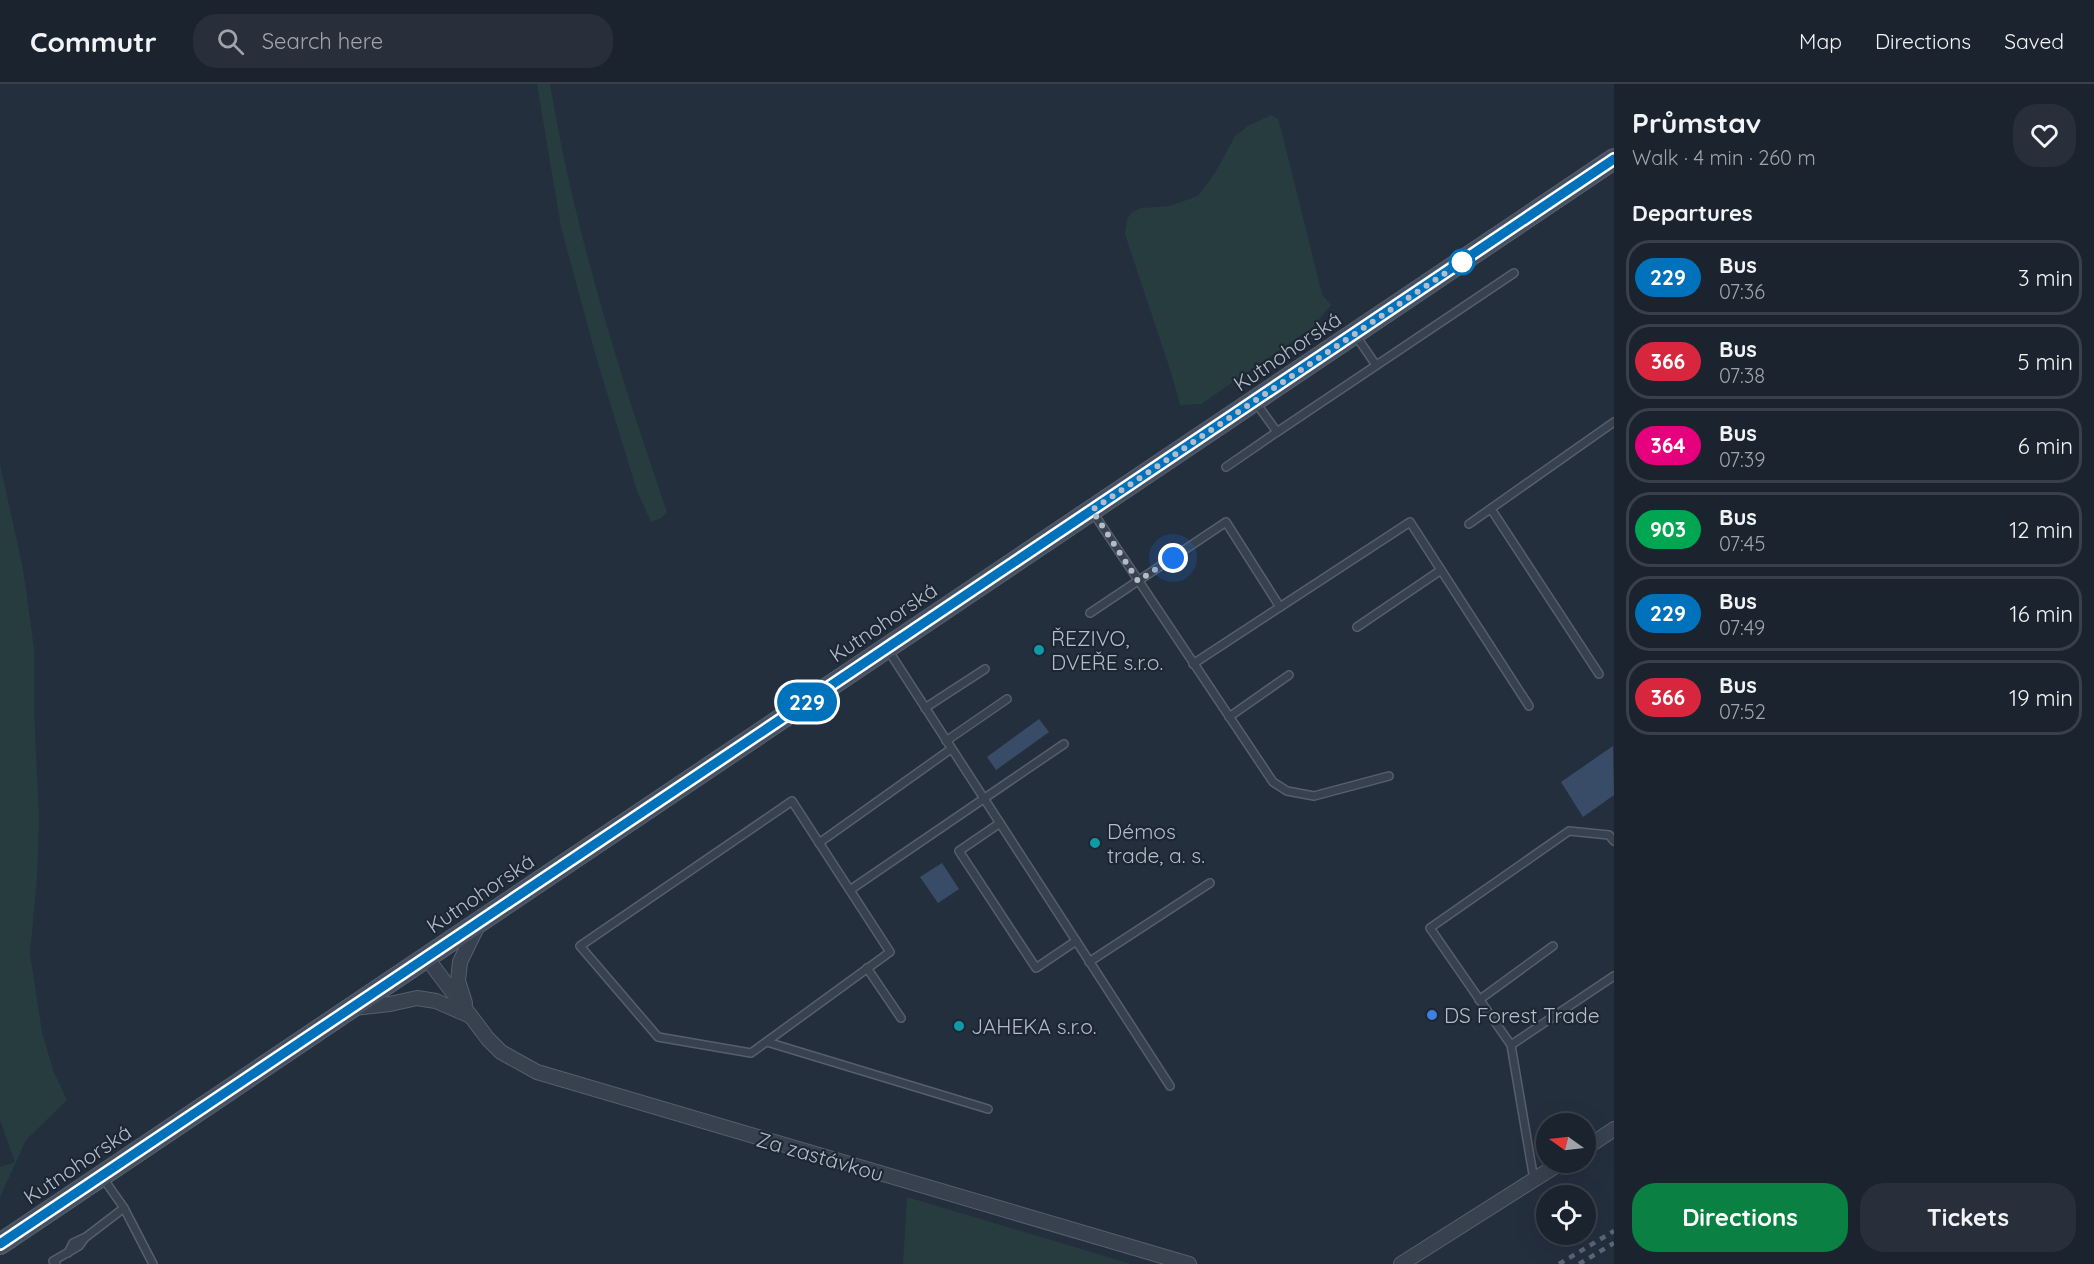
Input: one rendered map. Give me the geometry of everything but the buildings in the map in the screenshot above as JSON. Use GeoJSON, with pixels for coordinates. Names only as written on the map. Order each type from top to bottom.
{"type":"FeatureCollection","features":[{"type":"Feature","properties":{"kind":"main road","name":"Kutnohorská"},"geometry":{"type":"LineString","coordinates":[[0,1244],[1613,161]]}},
{"type":"Feature","properties":{"kind":"street","name":"Za zastávkou"},"geometry":{"type":"LineString","coordinates":[[470,1016],[458,981],[460,962],[480,922]]}},
{"type":"Feature","properties":{"kind":"street","name":"Za zastávkou"},"geometry":{"type":"LineString","coordinates":[[426,957],[488,1039],[501,1052],[537,1072],[1189,1264]]}},
{"type":"Feature","properties":{"kind":"street","name":"Za zastávkou"},"geometry":{"type":"LineString","coordinates":[[351,1008],[390,1004],[417,998],[436,1001],[470,1016]]}},
{"type":"Feature","properties":{"kind":"street"},"geometry":{"type":"LineString","coordinates":[[1596,1142],[1614,1130]]}},
{"type":"Feature","properties":{"kind":"street"},"geometry":{"type":"LineString","coordinates":[[1401,1264],[1545,1173]]}},
{"type":"Feature","properties":{"kind":"lane"},"geometry":{"type":"LineString","coordinates":[[1226,467],[1515,273]]}},
{"type":"Feature","properties":{"kind":"lane"},"geometry":{"type":"LineString","coordinates":[[1355,333],[1376,365]]}},
{"type":"Feature","properties":{"kind":"lane"},"geometry":{"type":"LineString","coordinates":[[1254,401],[1277,432]]}},
{"type":"Feature","properties":{"kind":"lane"},"geometry":{"type":"LineString","coordinates":[[1469,524],[1614,422]]}},
{"type":"Feature","properties":{"kind":"lane"},"geometry":{"type":"LineString","coordinates":[[1491,509],[1599,674]]}},
{"type":"Feature","properties":{"kind":"lane"},"geometry":{"type":"LineString","coordinates":[[1092,510],[1273,782],[1287,791],[1314,796],[1389,776]]}},
{"type":"Feature","properties":{"kind":"lane"},"geometry":{"type":"LineString","coordinates":[[1090,613],[1226,522],[1280,606]]}},
{"type":"Feature","properties":{"kind":"lane"},"geometry":{"type":"LineString","coordinates":[[1193,664],[1410,522],[1529,706]]}},
{"type":"Feature","properties":{"kind":"lane"},"geometry":{"type":"LineString","coordinates":[[1357,627],[1441,570]]}},
{"type":"Feature","properties":{"kind":"lane"},"geometry":{"type":"LineString","coordinates":[[887,648],[1170,1086]]}},
{"type":"Feature","properties":{"kind":"lane"},"geometry":{"type":"LineString","coordinates":[[926,708],[985,669]]}},
{"type":"Feature","properties":{"kind":"lane"},"geometry":{"type":"LineString","coordinates":[[1229,717],[1289,675]]}},
{"type":"Feature","properties":{"kind":"lane"},"geometry":{"type":"LineString","coordinates":[[946,741],[1007,699]]}},
{"type":"Feature","properties":{"kind":"lane"},"geometry":{"type":"LineString","coordinates":[[850,890],[1064,744]]}},
{"type":"Feature","properties":{"kind":"lane"},"geometry":{"type":"LineString","coordinates":[[819,843],[951,749]]}},
{"type":"Feature","properties":{"kind":"lane"},"geometry":{"type":"LineString","coordinates":[[792,801],[850,890],[890,952],[751,1053],[658,1037],[580,946],[792,801]]}},
{"type":"Feature","properties":{"kind":"lane"},"geometry":{"type":"LineString","coordinates":[[1000,824],[959,851],[965,861],[1036,968],[1076,941]]}},
{"type":"Feature","properties":{"kind":"lane"},"geometry":{"type":"LineString","coordinates":[[1534,1180],[1511,1045],[1430,928],[1569,831],[1609,835],[1614,842]]}},
{"type":"Feature","properties":{"kind":"lane"},"geometry":{"type":"LineString","coordinates":[[1089,962],[1210,883]]}},
{"type":"Feature","properties":{"kind":"lane"},"geometry":{"type":"LineString","coordinates":[[1479,1000],[1553,946]]}},
{"type":"Feature","properties":{"kind":"lane"},"geometry":{"type":"LineString","coordinates":[[867,968],[901,1018]]}},
{"type":"Feature","properties":{"kind":"lane"},"geometry":{"type":"LineString","coordinates":[[1511,1045],[1614,976]]}},
{"type":"Feature","properties":{"kind":"lane"},"geometry":{"type":"LineString","coordinates":[[767,1042],[988,1109]]}},
{"type":"Feature","properties":{"kind":"lane"},"geometry":{"type":"LineString","coordinates":[[102,1176],[124,1208],[153,1264]]}},
{"type":"Feature","properties":{"kind":"lane"},"geometry":{"type":"LineString","coordinates":[[56,1264],[53,1261],[79,1246],[86,1237],[124,1208]]}},
{"type":"Feature","properties":{"kind":"green space"},"geometry":{"type":"Polygon","coordinates":[[[537,84],[550,84],[585,247],[615,354],[667,512],[661,518],[651,522],[637,491],[597,360],[561,227],[537,84]]]}},
{"type":"Feature","properties":{"kind":"green space"},"geometry":{"type":"Polygon","coordinates":[[[1271,115],[1278,119],[1322,294],[1331,305],[1312,328],[1201,404],[1180,405],[1125,234],[1127,219],[1132,212],[1141,208],[1169,206],[1198,196],[1215,173],[1235,136],[1248,126],[1271,115]]]}},
{"type":"Feature","properties":{"kind":"green space"},"geometry":{"type":"Polygon","coordinates":[[[0,464],[23,569],[34,648],[39,818],[37,878],[30,954],[42,1032],[53,1070],[67,1100],[26,1140],[0,1197],[0,1167],[15,1162],[0,1120],[0,464]]]}},
{"type":"Feature","properties":{"kind":"green space"},"geometry":{"type":"Polygon","coordinates":[[[907,1197],[1131,1264],[903,1264],[907,1197]]]}},
{"type":"Feature","properties":{"kind":"water"},"geometry":{"type":"Polygon","coordinates":[[[1039,719],[1049,732],[996,770],[987,757],[1039,719]]]}},
{"type":"Feature","properties":{"kind":"water"},"geometry":{"type":"Polygon","coordinates":[[[1613,746],[1614,795],[1583,817],[1561,782],[1613,746]]]}},
{"type":"Feature","properties":{"kind":"water"},"geometry":{"type":"Polygon","coordinates":[[[942,863],[959,889],[938,903],[920,877],[942,863]]]}},
{"type":"Feature","properties":{"kind":"railway"},"geometry":{"type":"LineString","coordinates":[[1559,1264],[1614,1231]]}},
{"type":"Feature","properties":{"kind":"railway"},"geometry":{"type":"LineString","coordinates":[[1579,1264],[1614,1243]]}},
{"type":"Feature","properties":{"kind":"bus line","name":"229"},"geometry":{"type":"LineString","coordinates":[[0,1244],[1614,159]]}},
{"type":"Feature","properties":{"kind":"place","name":"ŘEZIVO, DVEŘE s.r.o."},"geometry":{"type":"Point","coordinates":[1039,650]}},
{"type":"Feature","properties":{"kind":"place","name":"Démos trade, a. s."},"geometry":{"type":"Point","coordinates":[1095,843]}},
{"type":"Feature","properties":{"kind":"place","name":"DS Forest Trade"},"geometry":{"type":"Point","coordinates":[1432,1015]}},
{"type":"Feature","properties":{"kind":"place","name":"JAHEKA s.r.o."},"geometry":{"type":"Point","coordinates":[959,1026]}},
{"type":"Feature","properties":{"kind":"route"},"geometry":{"type":"LineString","coordinates":[[1173,558],[1138,581],[1092,510],[1462,262]]}}]}
